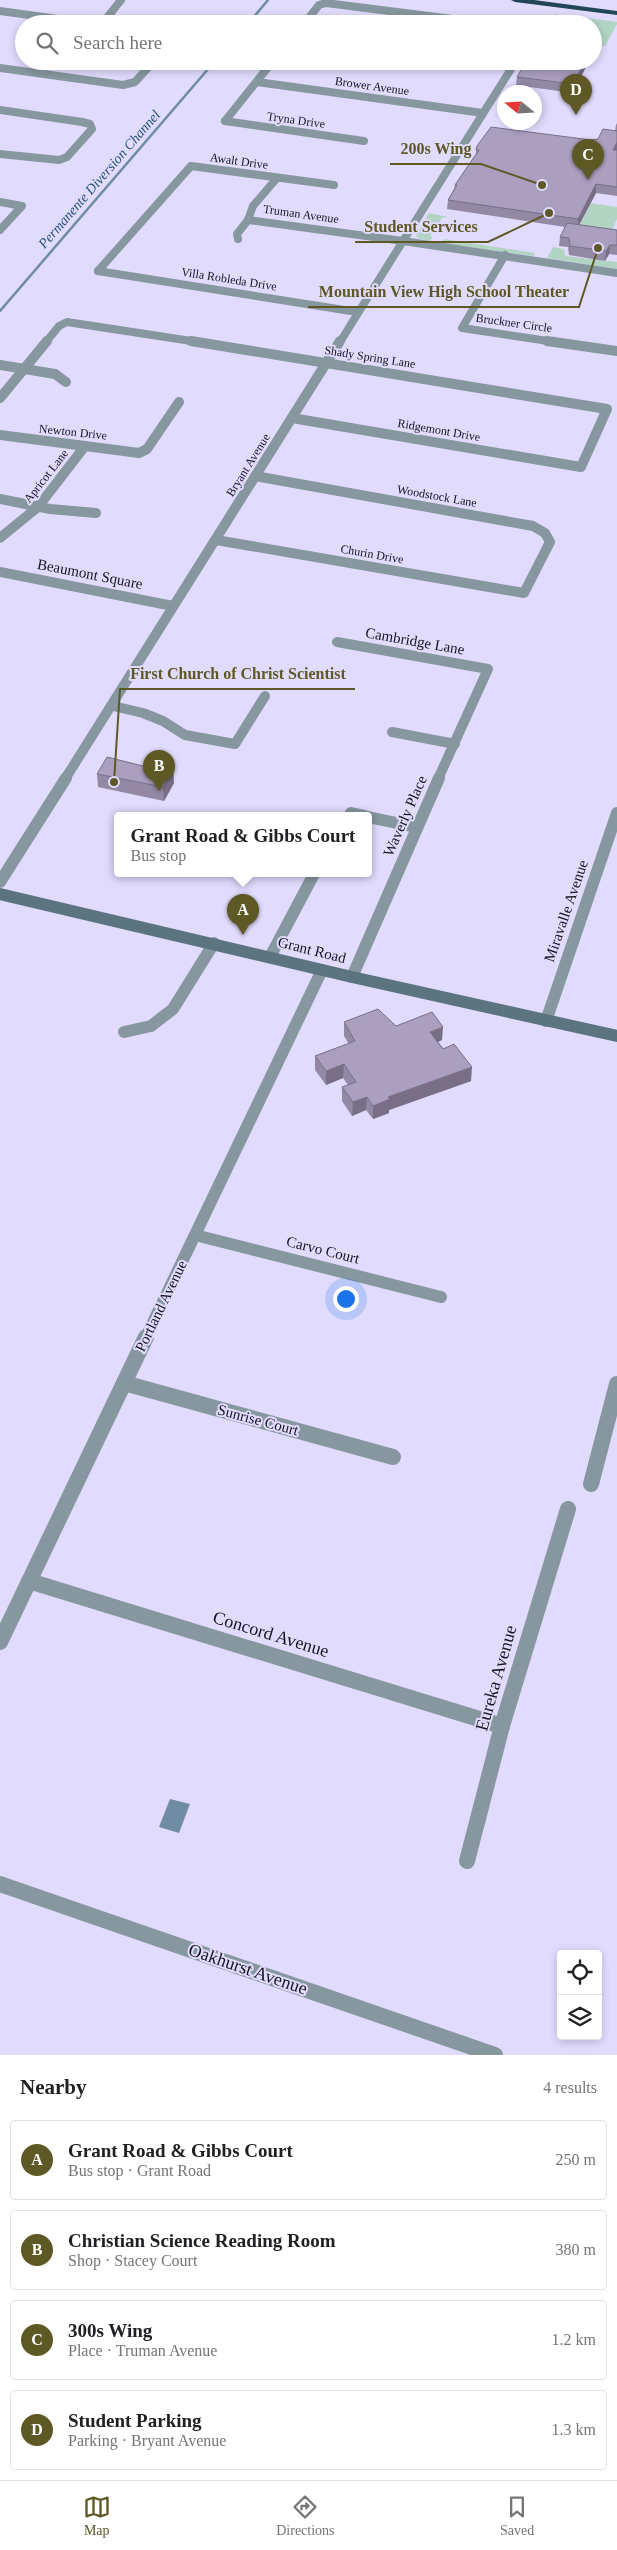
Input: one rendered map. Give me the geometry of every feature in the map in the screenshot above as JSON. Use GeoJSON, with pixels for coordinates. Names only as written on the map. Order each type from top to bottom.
{"type":"FeatureCollection","features":[{"type":"Feature","properties":{"kind":"highway"},"geometry":{"type":"LineString","coordinates":[[515,0],[617,13]]}},
{"type":"Feature","properties":{"kind":"highway"},"geometry":{"type":"LineString","coordinates":[[571,0],[617,6]]}},
{"type":"Feature","properties":{"kind":"main road","name":"Grant Road"},"geometry":{"type":"LineString","coordinates":[[0,894],[352,977],[617,1036]]}},
{"type":"Feature","properties":{"kind":"street"},"geometry":{"type":"LineString","coordinates":[[109,15],[121,0]]}},
{"type":"Feature","properties":{"kind":"street"},"geometry":{"type":"LineString","coordinates":[[311,15],[319,5],[326,3],[421,15]]}},
{"type":"Feature","properties":{"kind":"street"},"geometry":{"type":"LineString","coordinates":[[0,11],[28,15]]}},
{"type":"Feature","properties":{"kind":"street"},"geometry":{"type":"LineString","coordinates":[[0,68],[15,70]]}},
{"type":"Feature","properties":{"kind":"street"},"geometry":{"type":"LineString","coordinates":[[15,70],[123,84],[135,82],[146,70]]}},
{"type":"Feature","properties":{"kind":"street"},"geometry":{"type":"LineString","coordinates":[[257,82],[266,70]]}},
{"type":"Feature","properties":{"kind":"street","name":"Bryant Avenue"},"geometry":{"type":"LineString","coordinates":[[0,882],[113,706],[173,606],[510,70]]}},
{"type":"Feature","properties":{"kind":"street","name":"Brower Avenue"},"geometry":{"type":"LineString","coordinates":[[257,82],[483,113]]}},
{"type":"Feature","properties":{"kind":"street","name":"Tryna Drive"},"geometry":{"type":"LineString","coordinates":[[257,82],[225,122],[364,141]]}},
{"type":"Feature","properties":{"kind":"street"},"geometry":{"type":"LineString","coordinates":[[0,110],[90,124],[92,129],[67,157],[59,160],[0,154]]}},
{"type":"Feature","properties":{"kind":"street","name":"Awalt Drive"},"geometry":{"type":"LineString","coordinates":[[98,271],[191,166],[334,185]]}},
{"type":"Feature","properties":{"kind":"street"},"geometry":{"type":"LineString","coordinates":[[238,239],[237,234],[248,220],[253,206],[277,178]]}},
{"type":"Feature","properties":{"kind":"street"},"geometry":{"type":"LineString","coordinates":[[0,202],[22,206],[0,230]]}},
{"type":"Feature","properties":{"kind":"street","name":"Truman Avenue"},"geometry":{"type":"LineString","coordinates":[[248,220],[505,255],[617,273]]}},
{"type":"Feature","properties":{"kind":"street","name":"Bruckner Circle"},"geometry":{"type":"LineString","coordinates":[[505,255],[462,328],[617,351]]}},
{"type":"Feature","properties":{"kind":"street","name":"Villa Robleda Drive"},"geometry":{"type":"LineString","coordinates":[[98,271],[357,312]]}},
{"type":"Feature","properties":{"kind":"street","name":"Shady Spring Lane"},"geometry":{"type":"LineString","coordinates":[[24,369],[59,326],[67,322],[607,409],[581,467]]}},
{"type":"Feature","properties":{"kind":"street"},"geometry":{"type":"LineString","coordinates":[[0,365],[55,374],[66,382]]}},
{"type":"Feature","properties":{"kind":"street"},"geometry":{"type":"LineString","coordinates":[[0,398],[24,369]]}},
{"type":"Feature","properties":{"kind":"street","name":"Newton Drive"},"geometry":{"type":"LineString","coordinates":[[0,435],[143,452],[150,445],[179,402]]}},
{"type":"Feature","properties":{"kind":"street","name":"Ridgemont Drive"},"geometry":{"type":"LineString","coordinates":[[292,418],[581,467]]}},
{"type":"Feature","properties":{"kind":"street","name":"Apricot Lane"},"geometry":{"type":"LineString","coordinates":[[0,538],[38,507],[85,446]]}},
{"type":"Feature","properties":{"kind":"street","name":"Woodstock Lane"},"geometry":{"type":"LineString","coordinates":[[255,476],[533,526],[546,533],[550,542],[524,594]]}},
{"type":"Feature","properties":{"kind":"street"},"geometry":{"type":"LineString","coordinates":[[0,500],[38,507],[96,513]]}},
{"type":"Feature","properties":{"kind":"street","name":"Churin Drive"},"geometry":{"type":"LineString","coordinates":[[216,540],[524,594]]}},
{"type":"Feature","properties":{"kind":"street","name":"Beaumont Square"},"geometry":{"type":"LineString","coordinates":[[0,572],[173,606]]}},
{"type":"Feature","properties":{"kind":"street","name":"Cambridge Lane"},"geometry":{"type":"LineString","coordinates":[[337,642],[488,669]]}},
{"type":"Feature","properties":{"kind":"street","name":"Waverly Place"},"geometry":{"type":"LineString","coordinates":[[352,977],[416,827],[488,669]]}},
{"type":"Feature","properties":{"kind":"street"},"geometry":{"type":"LineString","coordinates":[[113,706],[144,713],[163,721],[185,735],[235,744],[265,696]]}},
{"type":"Feature","properties":{"kind":"street"},"geometry":{"type":"LineString","coordinates":[[392,732],[454,744]]}},
{"type":"Feature","properties":{"kind":"street","name":"Miravalle Avenue"},"geometry":{"type":"LineString","coordinates":[[546,1021],[617,812]]}},
{"type":"Feature","properties":{"kind":"street"},"geometry":{"type":"LineString","coordinates":[[372,818],[416,827]]}},
{"type":"Feature","properties":{"kind":"street"},"geometry":{"type":"LineString","coordinates":[[270,957],[312,877]]}},
{"type":"Feature","properties":{"kind":"street"},"geometry":{"type":"LineString","coordinates":[[124,1032],[151,1026],[173,1009],[214,943]]}},
{"type":"Feature","properties":{"kind":"street","name":"Portland Avenue"},"geometry":{"type":"LineString","coordinates":[[0,1642],[322,970]]}},
{"type":"Feature","properties":{"kind":"street","name":"Carvo Court"},"geometry":{"type":"LineString","coordinates":[[195,1234],[442,1297]]}},
{"type":"Feature","properties":{"kind":"street","name":"Sunrise Court"},"geometry":{"type":"LineString","coordinates":[[124,1383],[393,1457]]}},
{"type":"Feature","properties":{"kind":"street"},"geometry":{"type":"LineString","coordinates":[[591,1484],[614,1410],[617,1384]]}},
{"type":"Feature","properties":{"kind":"street","name":"Eureka Avenue"},"geometry":{"type":"LineString","coordinates":[[467,1861],[502,1726],[568,1509]]}},
{"type":"Feature","properties":{"kind":"street","name":"Concord Avenue"},"geometry":{"type":"LineString","coordinates":[[29,1581],[502,1726]]}},
{"type":"Feature","properties":{"kind":"street","name":"Oakhurst Avenue"},"geometry":{"type":"LineString","coordinates":[[0,1884],[495,2055]]}},
{"type":"Feature","properties":{"kind":"green space"},"geometry":{"type":"Polygon","coordinates":[[[602,20],[617,22],[617,24],[605,46],[602,46],[602,20]]]}},
{"type":"Feature","properties":{"kind":"green space"},"geometry":{"type":"Polygon","coordinates":[[[591,203],[617,207],[617,219],[612,230],[579,226],[591,203]]]}},
{"type":"Feature","properties":{"kind":"green space"},"geometry":{"type":"Polygon","coordinates":[[[429,213],[448,217],[442,218],[430,236],[433,237],[430,241],[418,238],[416,235],[429,213]]]}},
{"type":"Feature","properties":{"kind":"green space"},"geometry":{"type":"Polygon","coordinates":[[[444,239],[535,253],[534,256],[441,243],[444,239]]]}},
{"type":"Feature","properties":{"kind":"green space"},"geometry":{"type":"Polygon","coordinates":[[[553,247],[564,249],[565,256],[617,262],[617,269],[547,258],[553,247]]]}},
{"type":"Feature","properties":{"kind":"water"},"geometry":{"type":"Polygon","coordinates":[[[170,1799],[190,1804],[179,1833],[159,1827],[170,1799]]]}},
{"type":"Feature","properties":{"kind":"building"},"geometry":{"type":"Polygon","coordinates":[[[521,70],[580,70],[573,84],[517,77],[521,70]]]}},
{"type":"Feature","properties":{"kind":"building"},"geometry":{"type":"Polygon","coordinates":[[[491,127],[497,128],[497,130],[514,130],[591,140],[598,139],[603,129],[617,131],[617,142],[613,150],[617,150],[617,187],[596,184],[578,219],[448,200],[457,185],[455,185],[479,150],[476,150],[491,127]]]}},
{"type":"Feature","properties":{"kind":"building"},"geometry":{"type":"Polygon","coordinates":[[[567,223],[617,230],[617,245],[610,245],[606,251],[570,246],[569,238],[560,237],[567,223]]]}},
{"type":"Feature","properties":{"kind":"building"},"geometry":{"type":"Polygon","coordinates":[[[107,757],[155,769],[157,766],[173,769],[163,787],[97,774],[107,757]]]}},
{"type":"Feature","properties":{"kind":"building"},"geometry":{"type":"Polygon","coordinates":[[[378,1009],[396,1026],[432,1012],[443,1027],[430,1032],[443,1049],[454,1044],[472,1067],[388,1097],[390,1099],[373,1106],[367,1097],[353,1102],[342,1087],[356,1082],[344,1064],[326,1071],[315,1056],[355,1041],[344,1022],[378,1009]]]}},
{"type":"Feature","properties":{"kind":"waterway","name":"Permanente Diversion Channel"},"geometry":{"type":"LineString","coordinates":[[256,15],[268,0]]}},
{"type":"Feature","properties":{"kind":"waterway","name":"Permanente Diversion Channel"},"geometry":{"type":"LineString","coordinates":[[0,311],[207,70]]}},
{"type":"Feature","properties":{"kind":"place","name":"Student Parking"},"geometry":{"type":"Point","coordinates":[576,115]}},
{"type":"Feature","properties":{"kind":"place","name":"300s Wing"},"geometry":{"type":"Point","coordinates":[588,180]}},
{"type":"Feature","properties":{"kind":"place","name":"200s Wing"},"geometry":{"type":"Point","coordinates":[542,185]}},
{"type":"Feature","properties":{"kind":"place","name":"Student Services"},"geometry":{"type":"Point","coordinates":[549,213]}},
{"type":"Feature","properties":{"kind":"place","name":"Mountain View High School Theater"},"geometry":{"type":"Point","coordinates":[598,248]}},
{"type":"Feature","properties":{"kind":"place","name":"First Church of Christ Scientist"},"geometry":{"type":"Point","coordinates":[114,782]}},
{"type":"Feature","properties":{"kind":"place","name":"Christian Science Reading Room"},"geometry":{"type":"Point","coordinates":[159,791]}},
{"type":"Feature","properties":{"kind":"place","name":"Grant Road & Gibbs Court"},"geometry":{"type":"Point","coordinates":[243,935]}}]}
